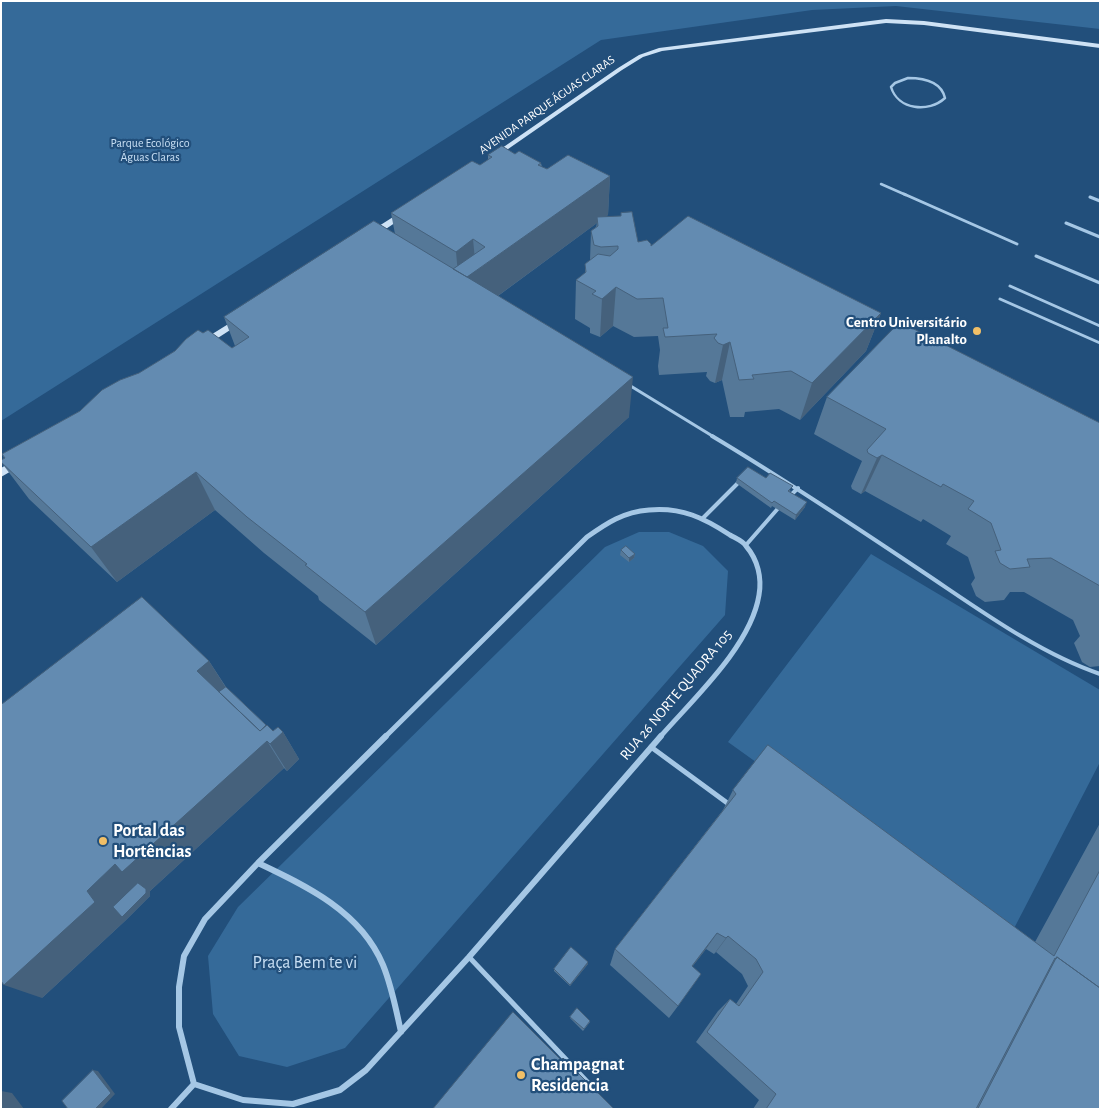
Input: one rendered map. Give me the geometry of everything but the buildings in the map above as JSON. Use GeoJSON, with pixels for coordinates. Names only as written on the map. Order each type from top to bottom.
{"type":"FeatureCollection","features":[{"type":"Feature","properties":{"kind":"street","name":"AVENIDA PARQUE ÁGUAS CLARAS"},"geometry":{"type":"LineString","coordinates":[[488,161],[620,69],[641,56],[661,49],[886,21],[924,23],[1100,46]]}},
{"type":"Feature","properties":{"kind":"street"},"geometry":{"type":"LineString","coordinates":[[364,240],[411,210]]}},
{"type":"Feature","properties":{"kind":"street"},"geometry":{"type":"LineString","coordinates":[[199,345],[249,314]]}},
{"type":"Feature","properties":{"kind":"street"},"geometry":{"type":"LineString","coordinates":[[1,473],[26,457]]}},
{"type":"Feature","properties":{"kind":"street"},"geometry":{"type":"LineString","coordinates":[[171,1109],[194,1084],[179,1027],[180,987],[184,956],[205,919],[258,863],[587,537],[614,518],[648,510],[675,510],[703,518],[746,545]]}},
{"type":"Feature","properties":{"kind":"street","name":"RUA 26 NORTE QUADRA 105"},"geometry":{"type":"LineString","coordinates":[[194,1084],[243,1100],[274,1106],[293,1104],[340,1090],[366,1070],[469,957],[728,659],[750,626],[759,596],[761,575],[746,545]]}},
{"type":"Feature","properties":{"kind":"street"},"geometry":{"type":"LineString","coordinates":[[258,863],[312,889],[334,904],[358,926],[378,956],[391,991],[401,1032]]}},
{"type":"Feature","properties":{"kind":"lane"},"geometry":{"type":"LineString","coordinates":[[918,78],[935,83],[945,93],[945,98],[942,102],[936,105],[919,107],[901,102],[895,97],[891,87],[901,80],[918,78]]}},
{"type":"Feature","properties":{"kind":"lane"},"geometry":{"type":"LineString","coordinates":[[881,184],[1017,244]]}},
{"type":"Feature","properties":{"kind":"lane"},"geometry":{"type":"LineString","coordinates":[[1090,197],[1100,201]]}},
{"type":"Feature","properties":{"kind":"lane"},"geometry":{"type":"LineString","coordinates":[[1066,223],[1100,238]]}},
{"type":"Feature","properties":{"kind":"lane"},"geometry":{"type":"LineString","coordinates":[[1036,256],[1100,283]]}},
{"type":"Feature","properties":{"kind":"lane"},"geometry":{"type":"LineString","coordinates":[[1010,286],[1100,326]]}},
{"type":"Feature","properties":{"kind":"lane"},"geometry":{"type":"LineString","coordinates":[[1000,299],[1100,343]]}},
{"type":"Feature","properties":{"kind":"lane"},"geometry":{"type":"LineString","coordinates":[[622,381],[798,488],[982,611],[1070,664],[1100,674]]}},
{"type":"Feature","properties":{"kind":"lane"},"geometry":{"type":"LineString","coordinates":[[750,470],[757,463]]}},
{"type":"Feature","properties":{"kind":"lane"},"geometry":{"type":"LineString","coordinates":[[703,518],[744,477]]}},
{"type":"Feature","properties":{"kind":"lane"},"geometry":{"type":"LineString","coordinates":[[746,545],[798,488]]}},
{"type":"Feature","properties":{"kind":"lane"},"geometry":{"type":"LineString","coordinates":[[651,747],[738,811]]}},
{"type":"Feature","properties":{"kind":"lane"},"geometry":{"type":"LineString","coordinates":[[469,957],[599,1094]]}},
{"type":"Feature","properties":{"kind":"green space","name":"Parque Ecológico Águas Claras"},"geometry":{"type":"Polygon","coordinates":[[[1,1],[1100,1],[1100,29],[896,6],[812,10],[601,40],[1,421],[1,1]]]}},
{"type":"Feature","properties":{"kind":"green space","name":"Praça Bem te vi"},"geometry":{"type":"Polygon","coordinates":[[[639,532],[669,532],[703,546],[728,571],[725,615],[345,1048],[287,1067],[239,1056],[213,1014],[208,956],[238,907],[605,547],[639,532]]]}},
{"type":"Feature","properties":{"kind":"green space"},"geometry":{"type":"Polygon","coordinates":[[[871,554],[1100,690],[1100,762],[1007,942],[728,742],[871,554]]]}},
{"type":"Feature","properties":{"kind":"place","name":"Centro Universitário Planalto"},"geometry":{"type":"Point","coordinates":[977,331]}},
{"type":"Feature","properties":{"kind":"place","name":"Portal das Hortências"},"geometry":{"type":"Point","coordinates":[103,841]}},
{"type":"Feature","properties":{"kind":"place","name":"Champagnat Residencia"},"geometry":{"type":"Point","coordinates":[521,1075]}}]}
